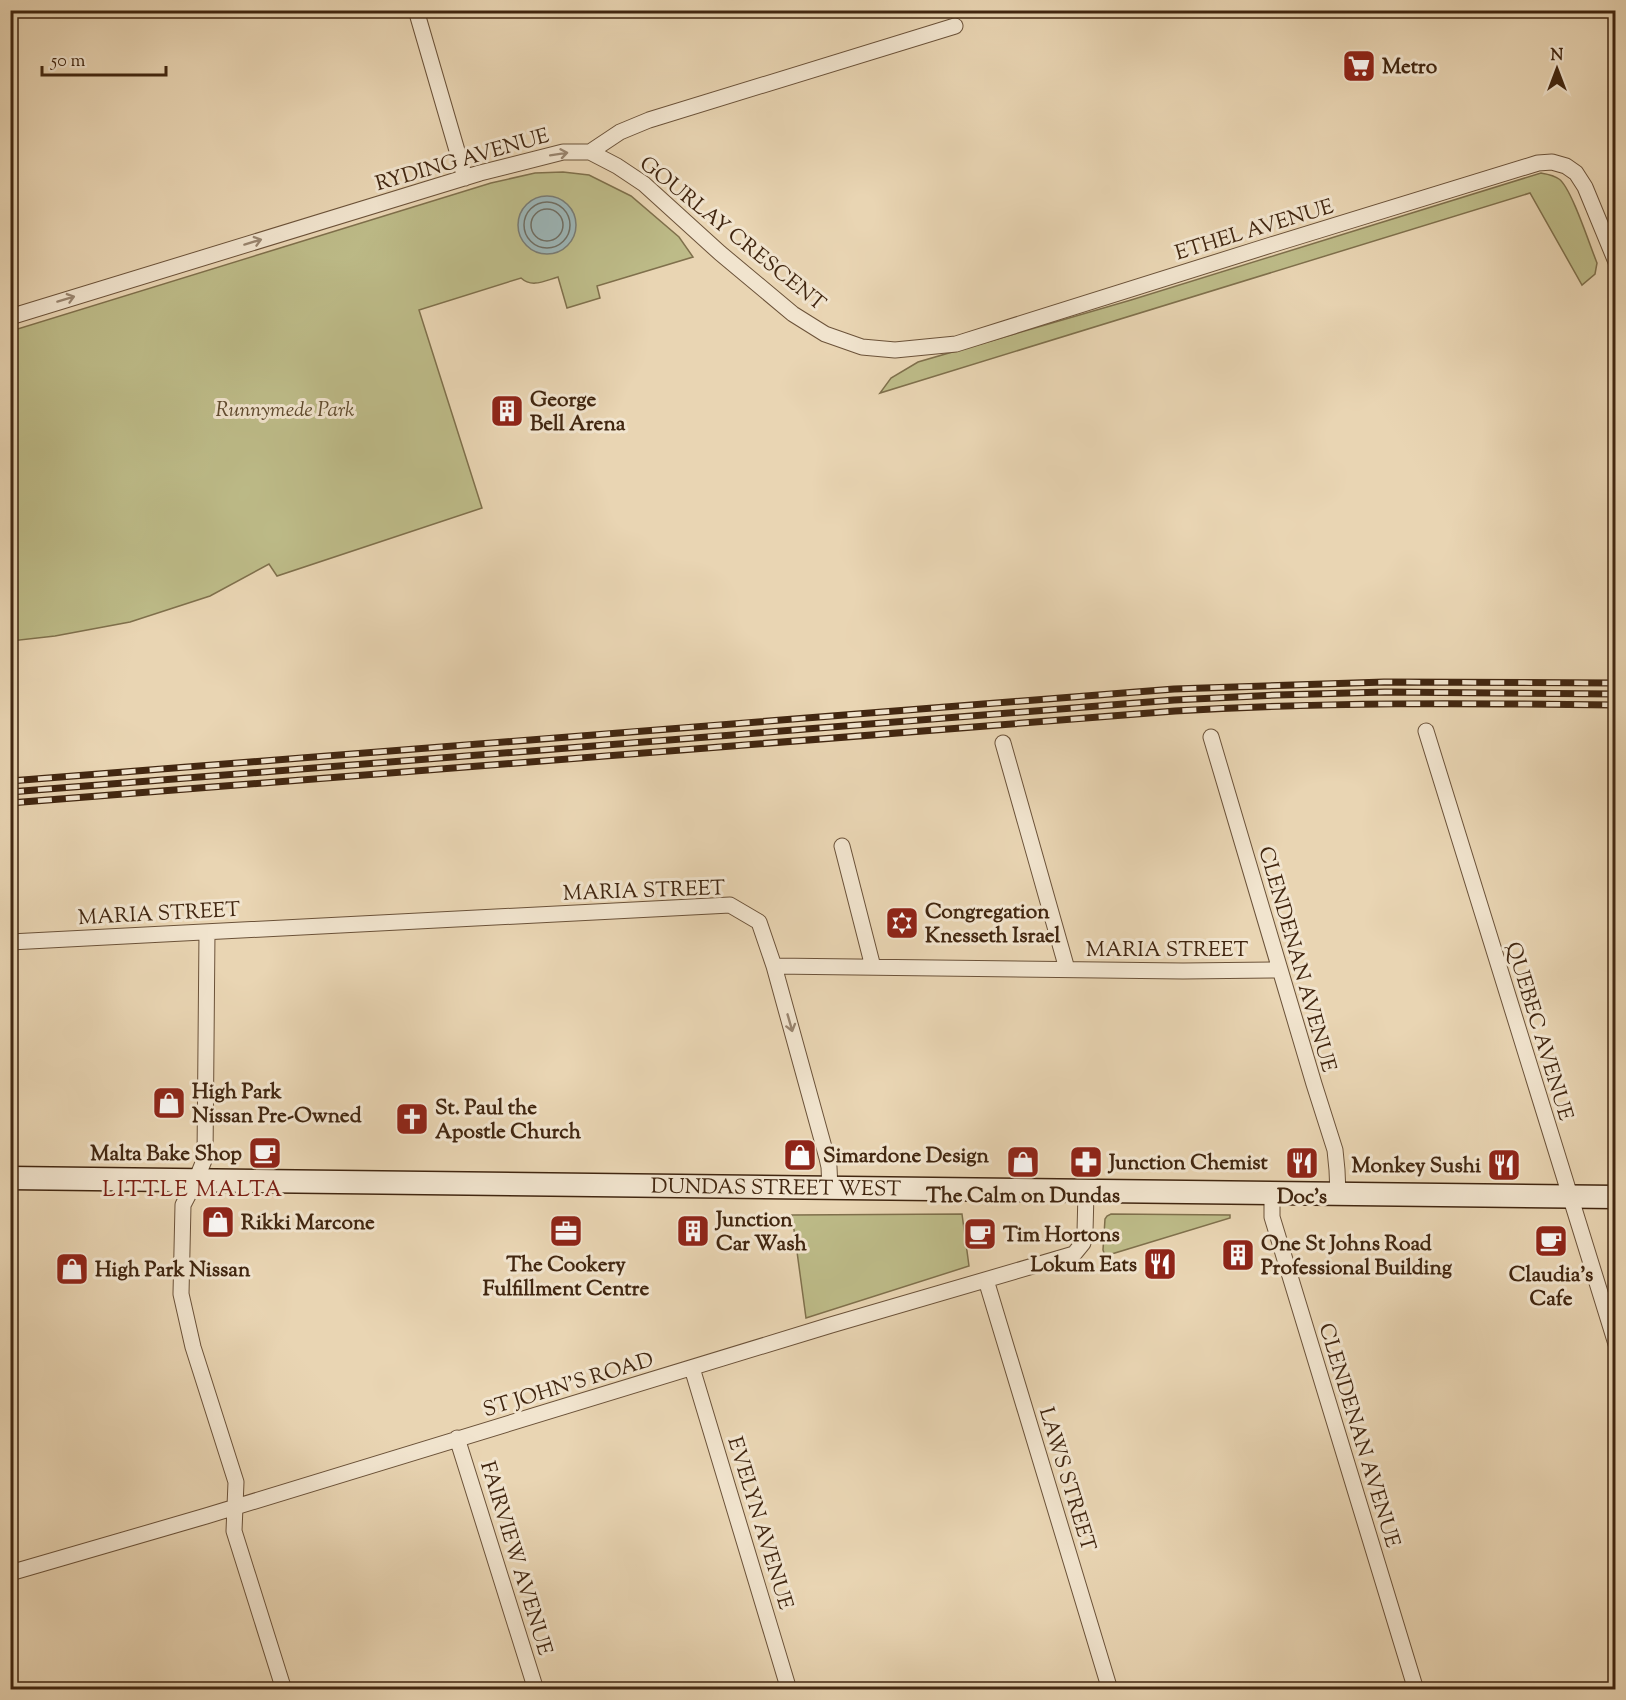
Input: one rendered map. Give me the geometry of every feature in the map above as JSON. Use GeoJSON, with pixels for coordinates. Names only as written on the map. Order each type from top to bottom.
{"type":"FeatureCollection","features":[{"type":"Feature","properties":{"kind":"main road","name":"DUNDAS STREET WEST"},"geometry":{"type":"LineString","coordinates":[[10,1178],[1616,1197]]}},
{"type":"Feature","properties":{"kind":"street"},"geometry":{"type":"LineString","coordinates":[[416,10],[465,177]]}},
{"type":"Feature","properties":{"kind":"street"},"geometry":{"type":"LineString","coordinates":[[590,153],[620,132],[649,120],[955,26]]}},
{"type":"Feature","properties":{"kind":"street","name":"RYDING AVENUE"},"geometry":{"type":"LineString","coordinates":[[10,316],[465,177],[563,152],[590,153]]}},
{"type":"Feature","properties":{"kind":"street","name":"GOURLAY CRESCENT"},"geometry":{"type":"LineString","coordinates":[[590,153],[617,166],[644,184],[720,253],[793,314],[825,334],[862,347],[895,350],[956,344]]}},
{"type":"Feature","properties":{"kind":"street","name":"ETHEL AVENUE"},"geometry":{"type":"LineString","coordinates":[[956,344],[1538,163],[1552,162],[1566,166],[1576,173],[1585,187],[1616,262]]}},
{"type":"Feature","properties":{"kind":"street","name":"QUEBEC AVENUE"},"geometry":{"type":"LineString","coordinates":[[1426,731],[1616,1344]]}},
{"type":"Feature","properties":{"kind":"street","name":"CLENDENAN AVENUE"},"geometry":{"type":"LineString","coordinates":[[1211,737],[1335,1150],[1338,1194]]}},
{"type":"Feature","properties":{"kind":"street"},"geometry":{"type":"LineString","coordinates":[[1003,743],[1067,969]]}},
{"type":"Feature","properties":{"kind":"street"},"geometry":{"type":"LineString","coordinates":[[842,846],[873,967]]}},
{"type":"Feature","properties":{"kind":"street","name":"MARIA STREET"},"geometry":{"type":"LineString","coordinates":[[10,942],[730,905],[759,922],[774,966],[1280,970]]}},
{"type":"Feature","properties":{"kind":"street"},"geometry":{"type":"LineString","coordinates":[[207,932],[205,1158],[183,1205],[181,1294],[193,1347],[236,1482],[234,1531],[284,1689]]}},
{"type":"Feature","properties":{"kind":"street"},"geometry":{"type":"LineString","coordinates":[[774,966],[830,1167],[830,1189]]}},
{"type":"Feature","properties":{"kind":"street","name":"ST JOHN'S ROAD"},"geometry":{"type":"LineString","coordinates":[[10,1573],[1074,1254],[1083,1243],[1086,1192]]}},
{"type":"Feature","properties":{"kind":"street","name":"CLENDENAN AVENUE"},"geometry":{"type":"LineString","coordinates":[[1272,1192],[1272,1217],[1416,1689]]}},
{"type":"Feature","properties":{"kind":"street","name":"LAWS STREET"},"geometry":{"type":"LineString","coordinates":[[986,1280],[1110,1689]]}},
{"type":"Feature","properties":{"kind":"street","name":"EVELYN AVENUE"},"geometry":{"type":"LineString","coordinates":[[692,1368],[789,1689]]}},
{"type":"Feature","properties":{"kind":"street","name":"FAIRVIEW AVENUE"},"geometry":{"type":"LineString","coordinates":[[457,1438],[536,1689]]}},
{"type":"Feature","properties":{"kind":"green space","name":"Runnymede Park"},"geometry":{"type":"Polygon","coordinates":[[[563,172],[589,175],[631,196],[679,237],[693,257],[597,286],[600,298],[567,308],[558,277],[534,283],[521,278],[419,310],[482,508],[277,576],[269,564],[210,596],[130,622],[55,636],[11,641],[11,331],[491,183],[535,173],[563,172]]]}},
{"type":"Feature","properties":{"kind":"green space"},"geometry":{"type":"Polygon","coordinates":[[[1541,173],[1555,177],[1564,184],[1597,263],[1595,274],[1582,285],[1530,193],[880,393],[891,378],[918,362],[1131,300],[1541,173]]]}},
{"type":"Feature","properties":{"kind":"green space"},"geometry":{"type":"Polygon","coordinates":[[[962,1214],[969,1266],[806,1318],[792,1215],[962,1214]]]}},
{"type":"Feature","properties":{"kind":"green space"},"geometry":{"type":"Polygon","coordinates":[[[1111,1214],[1230,1215],[1230,1218],[1105,1256],[1103,1250],[1105,1219],[1111,1214]]]}},
{"type":"Feature","properties":{"kind":"water"},"geometry":{"type":"Polygon","coordinates":[[[541,196],[553,196],[568,204],[576,219],[576,231],[568,246],[553,254],[541,254],[526,246],[518,231],[518,219],[526,204],[541,196]]]}},
{"type":"Feature","properties":{"kind":"railway"},"geometry":{"type":"LineString","coordinates":[[10,781],[1174,689],[1384,682],[1616,683]]}},
{"type":"Feature","properties":{"kind":"railway"},"geometry":{"type":"LineString","coordinates":[[10,792],[1174,700],[1385,692],[1616,694]]}},
{"type":"Feature","properties":{"kind":"railway"},"geometry":{"type":"LineString","coordinates":[[10,803],[1175,711],[1340,705],[1616,705]]}},
{"type":"Feature","properties":{"kind":"place","name":"Metro"},"geometry":{"type":"Point","coordinates":[1359,66]}},
{"type":"Feature","properties":{"kind":"place","name":"George Bell Arena"},"geometry":{"type":"Point","coordinates":[507,411]}},
{"type":"Feature","properties":{"kind":"place","name":"Congregation Knesseth Israel"},"geometry":{"type":"Point","coordinates":[902,923]}},
{"type":"Feature","properties":{"kind":"place","name":"High Park Nissan Pre-Owned"},"geometry":{"type":"Point","coordinates":[169,1103]}},
{"type":"Feature","properties":{"kind":"place","name":"St. Paul the Apostle Church"},"geometry":{"type":"Point","coordinates":[412,1119]}},
{"type":"Feature","properties":{"kind":"place","name":"Malta Bake Shop"},"geometry":{"type":"Point","coordinates":[265,1153]}},
{"type":"Feature","properties":{"kind":"place","name":"Simardone Design"},"geometry":{"type":"Point","coordinates":[800,1155]}},
{"type":"Feature","properties":{"kind":"place","name":"The Calm on Dundas"},"geometry":{"type":"Point","coordinates":[1023,1162]}},
{"type":"Feature","properties":{"kind":"place","name":"Junction Chemist"},"geometry":{"type":"Point","coordinates":[1086,1162]}},
{"type":"Feature","properties":{"kind":"place","name":"Doc’s"},"geometry":{"type":"Point","coordinates":[1302,1163]}},
{"type":"Feature","properties":{"kind":"place","name":"Monkey Sushi"},"geometry":{"type":"Point","coordinates":[1504,1165]}},
{"type":"Feature","properties":{"kind":"place","name":"Rikki Marcone"},"geometry":{"type":"Point","coordinates":[218,1222]}},
{"type":"Feature","properties":{"kind":"place","name":"The Cookery Fulfillment Centre"},"geometry":{"type":"Point","coordinates":[566,1231]}},
{"type":"Feature","properties":{"kind":"place","name":"Junction Car Wash"},"geometry":{"type":"Point","coordinates":[693,1231]}},
{"type":"Feature","properties":{"kind":"place","name":"Tim Hortons"},"geometry":{"type":"Point","coordinates":[980,1234]}},
{"type":"Feature","properties":{"kind":"place","name":"Claudia's Cafe"},"geometry":{"type":"Point","coordinates":[1551,1241]}},
{"type":"Feature","properties":{"kind":"place","name":"One St Johns Road Professional Building"},"geometry":{"type":"Point","coordinates":[1238,1255]}},
{"type":"Feature","properties":{"kind":"place","name":"Lokum Eats"},"geometry":{"type":"Point","coordinates":[1160,1264]}},
{"type":"Feature","properties":{"kind":"place","name":"High Park Nissan"},"geometry":{"type":"Point","coordinates":[72,1269]}},
{"type":"Feature","properties":{"kind":"district","name":"LITTLE MALTA"},"geometry":{"type":"Point","coordinates":[193,1188]}}]}
